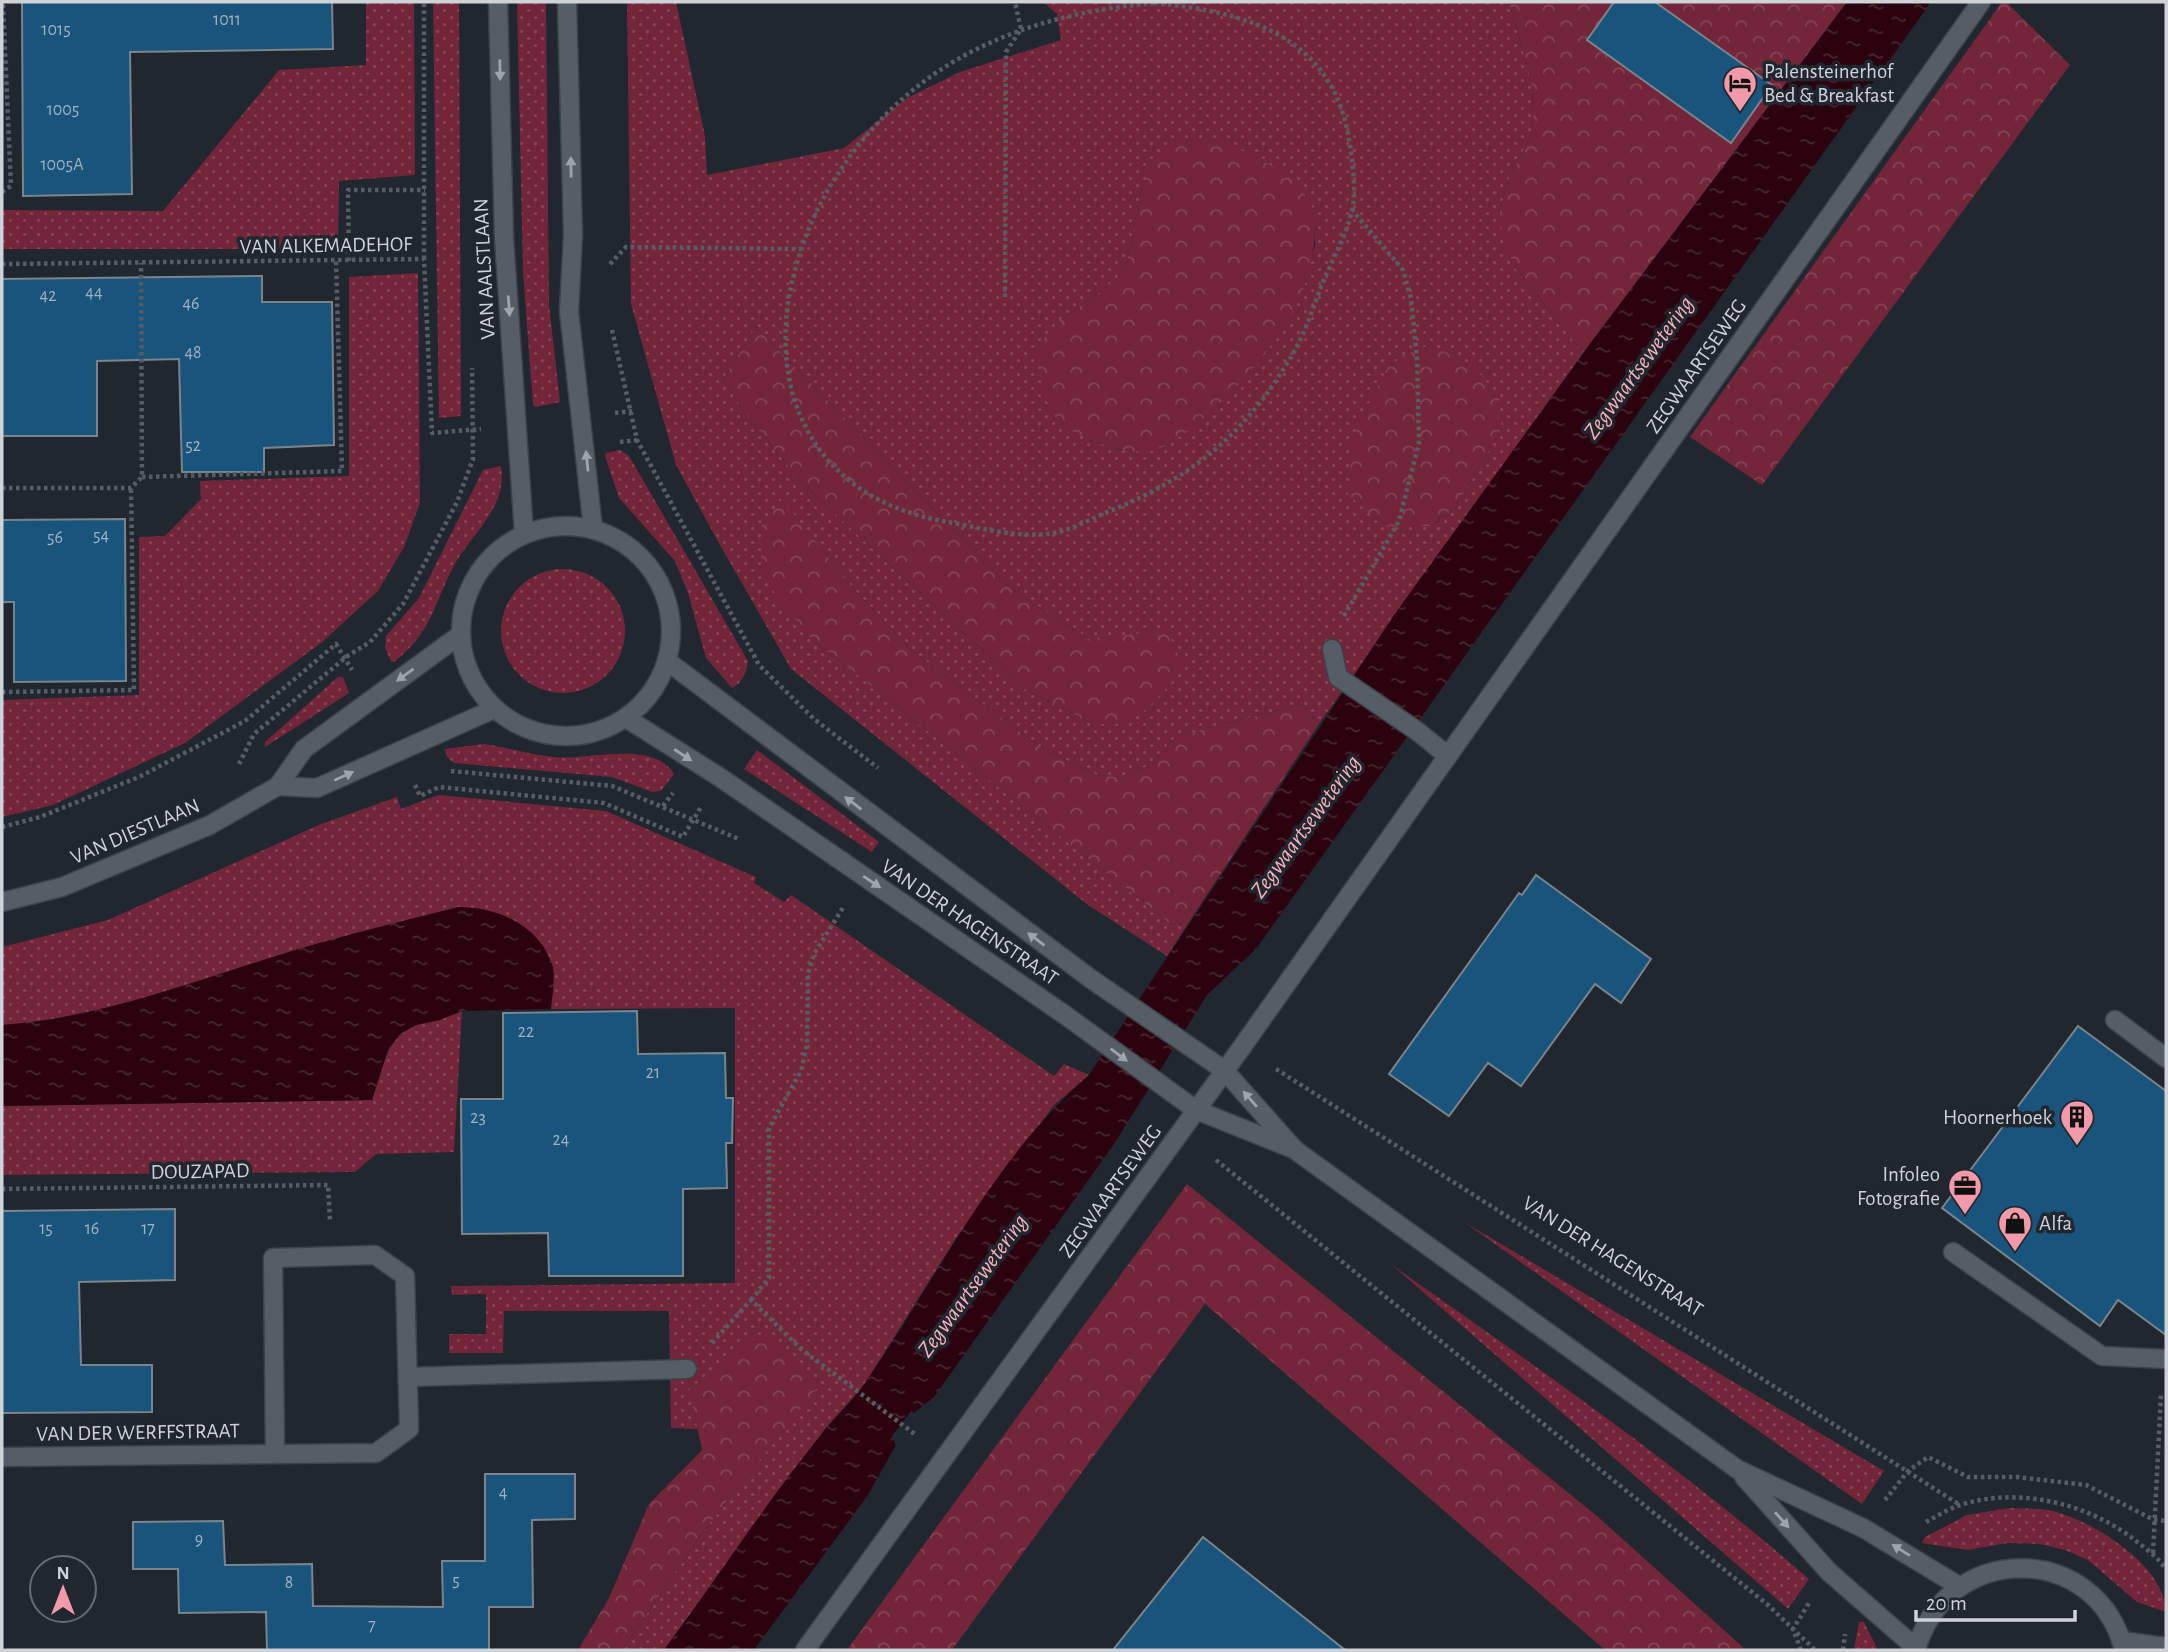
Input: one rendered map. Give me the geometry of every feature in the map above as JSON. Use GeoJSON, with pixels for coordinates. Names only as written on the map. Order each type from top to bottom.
{"type":"FeatureCollection","features":[{"type":"Feature","properties":{"kind":"street","name":"VAN AALSTLAAN"},"geometry":{"type":"LineString","coordinates":[[498,2],[504,238],[524,534]]}},
{"type":"Feature","properties":{"kind":"street"},"geometry":{"type":"LineString","coordinates":[[567,2],[573,235],[569,312],[593,528]]}},
{"type":"Feature","properties":{"kind":"street","name":"ZEGWAARTSEWEG"},"geometry":{"type":"LineString","coordinates":[[805,1650],[1242,1047],[1981,2]]}},
{"type":"Feature","properties":{"kind":"street"},"geometry":{"type":"LineString","coordinates":[[570,525],[593,528],[619,539],[641,557],[658,579],[668,605],[671,624],[667,661],[652,693],[626,718],[601,730],[573,736],[544,734],[518,725],[494,709],[470,675],[460,635],[462,610],[470,586],[483,564],[502,546],[524,534],[546,527],[570,525]]}},
{"type":"Feature","properties":{"kind":"street","name":"VAN DIESTLAAN"},"geometry":{"type":"LineString","coordinates":[[2,902],[74,882],[210,825],[278,786],[304,749],[460,635]]}},
{"type":"Feature","properties":{"kind":"street"},"geometry":{"type":"LineString","coordinates":[[1332,649],[1338,677],[1418,731],[1448,756]]}},
{"type":"Feature","properties":{"kind":"street","name":"VAN DER HAGENSTRAAT"},"geometry":{"type":"LineString","coordinates":[[667,661],[1091,979],[1224,1070],[1295,1150],[1737,1469],[1863,1528],[1959,1586]]}},
{"type":"Feature","properties":{"kind":"street"},"geometry":{"type":"LineString","coordinates":[[278,786],[317,788],[494,709]]}},
{"type":"Feature","properties":{"kind":"street","name":"VAN DER HAGENSTRAAT"},"geometry":{"type":"LineString","coordinates":[[626,718],[721,778],[1065,1015],[1196,1110],[1295,1150]]}},
{"type":"Feature","properties":{"kind":"street"},"geometry":{"type":"LineString","coordinates":[[2115,1020],[2166,1058]]}},
{"type":"Feature","properties":{"kind":"street"},"geometry":{"type":"LineString","coordinates":[[1953,1252],[2102,1356],[2164,1359]]}},
{"type":"Feature","properties":{"kind":"street","name":"VAN DER WERFFSTRAAT"},"geometry":{"type":"LineString","coordinates":[[2,1457],[376,1452],[409,1429],[405,1276],[375,1255],[273,1258],[275,1452]]}},
{"type":"Feature","properties":{"kind":"street"},"geometry":{"type":"LineString","coordinates":[[408,1377],[687,1369]]}},
{"type":"Feature","properties":{"kind":"street","name":"VAN DER HAGENSTRAAT"},"geometry":{"type":"LineString","coordinates":[[1737,1469],[1829,1572],[1916,1649]]}},
{"type":"Feature","properties":{"kind":"street"},"geometry":{"type":"LineString","coordinates":[[1916,1649],[1932,1614],[1959,1586],[1995,1570],[2025,1568],[2054,1573],[2072,1581],[2103,1606],[2123,1646],[2166,1647]]}},
{"type":"Feature","properties":{"kind":"path"},"geometry":{"type":"LineString","coordinates":[[2,192],[11,186],[3,2]]}},
{"type":"Feature","properties":{"kind":"path"},"geometry":{"type":"LineString","coordinates":[[424,2],[424,259]]}},
{"type":"Feature","properties":{"kind":"path"},"geometry":{"type":"LineString","coordinates":[[1005,297],[1006,52],[1021,29],[1015,2]]}},
{"type":"Feature","properties":{"kind":"path"},"geometry":{"type":"LineString","coordinates":[[1154,3],[1211,8],[1266,26],[1306,53],[1332,86],[1347,125],[1353,211],[1295,350],[1241,427],[1206,460],[1156,492],[1054,533],[1003,532],[931,519],[866,494],[845,479],[820,455],[795,400],[786,342],[791,289],[801,249],[822,200],[846,163],[908,94],[966,54],[1021,29],[1096,8],[1154,3]]}},
{"type":"Feature","properties":{"kind":"path"},"geometry":{"type":"LineString","coordinates":[[349,261],[348,190],[425,190]]}},
{"type":"Feature","properties":{"kind":"path"},"geometry":{"type":"LineString","coordinates":[[1332,649],[1335,634],[1399,521],[1419,443],[1418,359],[1411,298],[1403,270],[1353,211]]}},
{"type":"Feature","properties":{"kind":"path"},"geometry":{"type":"LineString","coordinates":[[607,267],[626,247],[801,249]]}},
{"type":"Feature","properties":{"kind":"path","name":"VAN ALKEMADEHOF"},"geometry":{"type":"LineString","coordinates":[[2,264],[424,259],[432,433],[471,430]]}},
{"type":"Feature","properties":{"kind":"path"},"geometry":{"type":"LineString","coordinates":[[2,488],[131,488],[142,477],[342,471],[336,261]]}},
{"type":"Feature","properties":{"kind":"path"},"geometry":{"type":"LineString","coordinates":[[141,264],[142,477]]}},
{"type":"Feature","properties":{"kind":"path"},"geometry":{"type":"LineString","coordinates":[[637,440],[759,666]]}},
{"type":"Feature","properties":{"kind":"path"},"geometry":{"type":"LineString","coordinates":[[370,642],[403,604],[433,552],[457,502],[473,459]]}},
{"type":"Feature","properties":{"kind":"path"},"geometry":{"type":"LineString","coordinates":[[2,692],[134,690],[131,488]]}},
{"type":"Feature","properties":{"kind":"path"},"geometry":{"type":"LineString","coordinates":[[443,770],[611,786],[663,806]]}},
{"type":"Feature","properties":{"kind":"path"},"geometry":{"type":"LineString","coordinates":[[718,1337],[769,1278],[769,1128],[801,1071],[807,1045],[808,974],[814,954],[846,902]]}},
{"type":"Feature","properties":{"kind":"path","name":"VAN DER HAGENSTRAAT"},"geometry":{"type":"LineString","coordinates":[[1242,1047],[1960,1505],[2011,1497],[2063,1503],[2111,1523],[2153,1554]]}},
{"type":"Feature","properties":{"kind":"path"},"geometry":{"type":"LineString","coordinates":[[1181,1132],[1768,1605],[1815,1650]]}},
{"type":"Feature","properties":{"kind":"path","name":"DOUZAPAD"},"geometry":{"type":"LineString","coordinates":[[2,1189],[328,1185],[331,1256]]}},
{"type":"Feature","properties":{"kind":"path"},"geometry":{"type":"LineString","coordinates":[[751,1300],[801,1349],[905,1427]]}},
{"type":"Feature","properties":{"kind":"path"},"geometry":{"type":"LineString","coordinates":[[2164,1359],[2153,1554],[2166,1568]]}},
{"type":"Feature","properties":{"kind":"path"},"geometry":{"type":"LineString","coordinates":[[1863,1528],[1908,1471],[1928,1457],[1968,1478],[2017,1477],[2086,1485],[2154,1520],[2166,1521]]}},
{"type":"Feature","properties":{"kind":"path"},"geometry":{"type":"LineString","coordinates":[[1793,1629],[1829,1572]]}},
{"type":"Feature","properties":{"kind":"path"},"geometry":{"type":"LineString","coordinates":[[1793,1629],[1801,1650]]}},
{"type":"Feature","properties":{"kind":"green space"},"geometry":{"type":"Polygon","coordinates":[[[366,2],[414,2],[415,175],[339,181],[338,249],[2,249],[2,210],[163,211],[279,70],[366,65],[366,2]]]}},
{"type":"Feature","properties":{"kind":"green space"},"geometry":{"type":"Polygon","coordinates":[[[433,2],[459,2],[461,416],[439,418],[433,2]]]}},
{"type":"Feature","properties":{"kind":"green space"},"geometry":{"type":"Polygon","coordinates":[[[517,2],[546,2],[549,305],[560,402],[536,407],[533,405],[523,272],[517,2]]]}},
{"type":"Feature","properties":{"kind":"green space"},"geometry":{"type":"Polygon","coordinates":[[[627,2],[676,2],[705,136],[707,175],[844,148],[907,98],[960,72],[1061,40],[1057,14],[1043,2],[1509,2],[1532,83],[1533,131],[1507,183],[1499,215],[1516,269],[1583,353],[1319,724],[1303,704],[1177,736],[1148,766],[1121,777],[1096,775],[1045,750],[911,650],[851,586],[782,500],[762,525],[806,634],[1172,925],[1189,922],[1167,956],[1088,905],[791,669],[676,465],[631,304],[627,2]],[[1142,187],[1127,262],[1116,280],[1058,322],[1090,440],[1121,450],[1151,451],[1305,284],[1315,245],[1313,208],[1142,187]],[[756,327],[723,379],[745,413],[802,483],[1023,688],[1093,724],[1089,639],[1012,590],[756,327]],[[1431,345],[1404,355],[1387,369],[1431,526],[1455,508],[1502,428],[1431,345]]]}},
{"type":"Feature","properties":{"kind":"green space"},"geometry":{"type":"Polygon","coordinates":[[[1509,2],[1847,2],[1583,353],[1516,269],[1504,243],[1499,215],[1507,183],[1533,131],[1532,83],[1509,2]]]}},
{"type":"Feature","properties":{"kind":"green space"},"geometry":{"type":"Polygon","coordinates":[[[2002,2],[2006,2],[2070,65],[1762,485],[1690,437],[2002,2]]]}},
{"type":"Feature","properties":{"kind":"green space"},"geometry":{"type":"Polygon","coordinates":[[[1218,141],[1258,158],[1284,174],[1295,183],[1312,206],[1313,254],[1306,282],[1294,309],[1260,360],[1220,403],[1189,430],[1170,443],[1144,452],[1117,449],[1098,443],[1066,426],[1052,412],[1042,386],[1035,349],[1058,322],[1116,280],[1127,262],[1142,187],[1156,159],[1180,142],[1218,141]]]}},
{"type":"Feature","properties":{"kind":"green space"},"geometry":{"type":"Polygon","coordinates":[[[418,273],[420,503],[404,547],[378,591],[321,643],[185,743],[53,805],[2,817],[2,700],[139,695],[139,537],[165,536],[201,499],[200,481],[349,476],[349,277],[418,273]]]}},
{"type":"Feature","properties":{"kind":"green space"},"geometry":{"type":"Polygon","coordinates":[[[756,327],[1012,590],[1089,639],[1167,630],[1184,669],[1146,710],[1119,724],[1093,724],[1023,688],[802,483],[745,413],[723,379],[756,327]]]}},
{"type":"Feature","properties":{"kind":"green space"},"geometry":{"type":"Polygon","coordinates":[[[1431,345],[1474,366],[1499,398],[1502,428],[1455,508],[1431,526],[1384,527],[1348,494],[1354,432],[1387,369],[1404,355],[1431,345]]]}},
{"type":"Feature","properties":{"kind":"green space"},"geometry":{"type":"Polygon","coordinates":[[[620,450],[629,456],[748,661],[739,684],[732,688],[706,658],[688,593],[675,561],[619,498],[605,456],[606,453],[620,450]]]}},
{"type":"Feature","properties":{"kind":"green space"},"geometry":{"type":"Polygon","coordinates":[[[501,466],[502,480],[495,506],[456,562],[426,627],[407,650],[394,662],[391,661],[385,648],[386,636],[419,598],[483,470],[501,466]]]}},
{"type":"Feature","properties":{"kind":"green space"},"geometry":{"type":"Polygon","coordinates":[[[782,499],[851,586],[911,650],[1045,750],[1096,775],[1121,777],[1148,766],[1177,736],[1303,704],[1319,724],[1189,922],[1172,925],[806,634],[761,575],[762,525],[782,499]]]}},
{"type":"Feature","properties":{"kind":"green space"},"geometry":{"type":"Polygon","coordinates":[[[563,569],[587,574],[607,587],[620,607],[625,631],[620,655],[607,675],[587,688],[563,693],[539,688],[519,675],[506,655],[501,631],[506,607],[519,587],[539,574],[563,569]]]}},
{"type":"Feature","properties":{"kind":"green space"},"geometry":{"type":"Polygon","coordinates":[[[338,677],[343,677],[349,693],[265,747],[265,742],[338,677]]]}},
{"type":"Feature","properties":{"kind":"green space"},"geometry":{"type":"Polygon","coordinates":[[[484,744],[554,757],[635,754],[664,763],[674,774],[661,791],[652,792],[612,777],[454,763],[447,757],[445,749],[484,744]]]}},
{"type":"Feature","properties":{"kind":"green space"},"geometry":{"type":"Polygon","coordinates":[[[757,750],[879,842],[872,852],[744,769],[757,750]]]}},
{"type":"Feature","properties":{"kind":"green space"},"geometry":{"type":"Polygon","coordinates":[[[438,795],[606,811],[756,877],[754,883],[784,902],[791,895],[1054,1076],[1064,1064],[1089,1075],[1054,1105],[956,1238],[864,1385],[824,1430],[664,1650],[622,1650],[708,1525],[781,1432],[671,1428],[669,1311],[504,1311],[503,1353],[449,1353],[449,1334],[486,1334],[486,1294],[452,1295],[451,1286],[735,1283],[735,1008],[551,1009],[553,966],[459,907],[310,946],[147,997],[76,1015],[2,1025],[2,947],[108,920],[321,824],[397,797],[401,809],[438,795]]]}},
{"type":"Feature","properties":{"kind":"green space"},"geometry":{"type":"Polygon","coordinates":[[[462,1011],[454,1152],[376,1154],[355,1172],[2,1175],[2,1106],[372,1100],[386,1057],[396,1039],[414,1026],[462,1011]]]}},
{"type":"Feature","properties":{"kind":"green space"},"geometry":{"type":"Polygon","coordinates":[[[1187,1184],[1597,1516],[1746,1650],[1605,1650],[1205,1304],[952,1650],[847,1650],[1187,1184]]]}},
{"type":"Feature","properties":{"kind":"green space"},"geometry":{"type":"Polygon","coordinates":[[[1464,1222],[1850,1451],[1884,1471],[1862,1504],[1464,1222]]]}},
{"type":"Feature","properties":{"kind":"green space"},"geometry":{"type":"Polygon","coordinates":[[[1392,1265],[1657,1456],[1809,1579],[1788,1609],[1392,1265]]]}},
{"type":"Feature","properties":{"kind":"green space"},"geometry":{"type":"Polygon","coordinates":[[[771,1336],[817,1388],[708,1525],[622,1650],[578,1650],[609,1598],[649,1504],[702,1450],[689,1390],[747,1341],[771,1336]]]}},
{"type":"Feature","properties":{"kind":"green space"},"geometry":{"type":"Polygon","coordinates":[[[2009,1508],[2048,1510],[2103,1533],[2122,1546],[2153,1577],[2163,1594],[2166,1612],[2137,1602],[2088,1560],[2065,1550],[2040,1544],[2008,1543],[1967,1550],[1922,1543],[1925,1537],[1967,1515],[2009,1508]]]}},
{"type":"Feature","properties":{"kind":"green space"},"geometry":{"type":"Polygon","coordinates":[[[1859,1622],[1864,1622],[1878,1650],[1854,1650],[1859,1622]]]}},
{"type":"Feature","properties":{"kind":"water","name":"Zegwaartsewetering"},"geometry":{"type":"Polygon","coordinates":[[[1847,2],[1931,2],[1256,949],[1207,995],[1114,1144],[934,1397],[914,1413],[911,1411],[892,1436],[896,1445],[868,1495],[754,1650],[664,1650],[782,1485],[865,1383],[994,1182],[1054,1108],[1089,1075],[1394,615],[1590,344],[1847,2]]]}},
{"type":"Feature","properties":{"kind":"water"},"geometry":{"type":"Polygon","coordinates":[[[459,907],[488,910],[502,915],[527,929],[537,939],[546,950],[553,969],[551,1009],[462,1011],[440,1020],[416,1025],[400,1034],[388,1050],[372,1100],[2,1106],[2,1025],[75,1015],[111,1006],[310,946],[459,907]]]}},
{"type":"Feature","properties":{"kind":"building"},"geometry":{"type":"Polygon","coordinates":[[[22,2],[332,2],[333,49],[130,52],[132,194],[23,196],[22,2]]]}},
{"type":"Feature","properties":{"kind":"building"},"geometry":{"type":"Polygon","coordinates":[[[1614,2],[1655,2],[1772,85],[1731,143],[1587,40],[1614,2]]]}},
{"type":"Feature","properties":{"kind":"building"},"geometry":{"type":"Polygon","coordinates":[[[262,276],[262,302],[332,302],[334,445],[264,448],[264,472],[182,472],[179,359],[97,361],[97,436],[2,436],[2,279],[262,276]]]}},
{"type":"Feature","properties":{"kind":"building"},"geometry":{"type":"Polygon","coordinates":[[[125,519],[126,681],[14,682],[14,602],[2,602],[2,520],[125,519]]]}},
{"type":"Feature","properties":{"kind":"building"},"geometry":{"type":"Polygon","coordinates":[[[1536,875],[1651,959],[1621,1003],[1595,984],[1521,1086],[1488,1063],[1449,1116],[1389,1074],[1519,893],[1522,895],[1536,875]]]}},
{"type":"Feature","properties":{"kind":"building"},"geometry":{"type":"Polygon","coordinates":[[[637,1011],[638,1054],[725,1053],[726,1098],[733,1098],[732,1143],[726,1143],[727,1188],[683,1189],[683,1276],[549,1276],[548,1233],[462,1234],[461,1099],[503,1099],[503,1013],[637,1011]]]}},
{"type":"Feature","properties":{"kind":"building","name":"Hoornerhoek"},"geometry":{"type":"Polygon","coordinates":[[[2078,1026],[2166,1091],[2166,1335],[2118,1300],[2100,1326],[1942,1208],[2078,1026]]]}},
{"type":"Feature","properties":{"kind":"building"},"geometry":{"type":"Polygon","coordinates":[[[175,1209],[175,1280],[79,1282],[81,1365],[152,1365],[152,1412],[2,1413],[2,1211],[175,1209]]]}},
{"type":"Feature","properties":{"kind":"building"},"geometry":{"type":"Polygon","coordinates":[[[485,1474],[575,1474],[575,1519],[532,1520],[533,1607],[489,1607],[489,1650],[267,1650],[266,1612],[179,1613],[178,1569],[133,1569],[133,1522],[223,1521],[225,1565],[312,1564],[313,1606],[443,1607],[442,1561],[485,1561],[485,1474]]]}},
{"type":"Feature","properties":{"kind":"building"},"geometry":{"type":"Polygon","coordinates":[[[1203,1537],[1345,1650],[1113,1650],[1203,1537]]]}},
{"type":"Feature","properties":{"kind":"place","name":"Palensteinerhof Bed & Breakfast"},"geometry":{"type":"Point","coordinates":[1740,113]}},
{"type":"Feature","properties":{"kind":"place","name":"Hoornerhoek"},"geometry":{"type":"Point","coordinates":[2077,1147]}},
{"type":"Feature","properties":{"kind":"place","name":"Infoleo Fotografie"},"geometry":{"type":"Point","coordinates":[1965,1216]}},
{"type":"Feature","properties":{"kind":"place","name":"Alfa"},"geometry":{"type":"Point","coordinates":[2015,1253]}}]}
